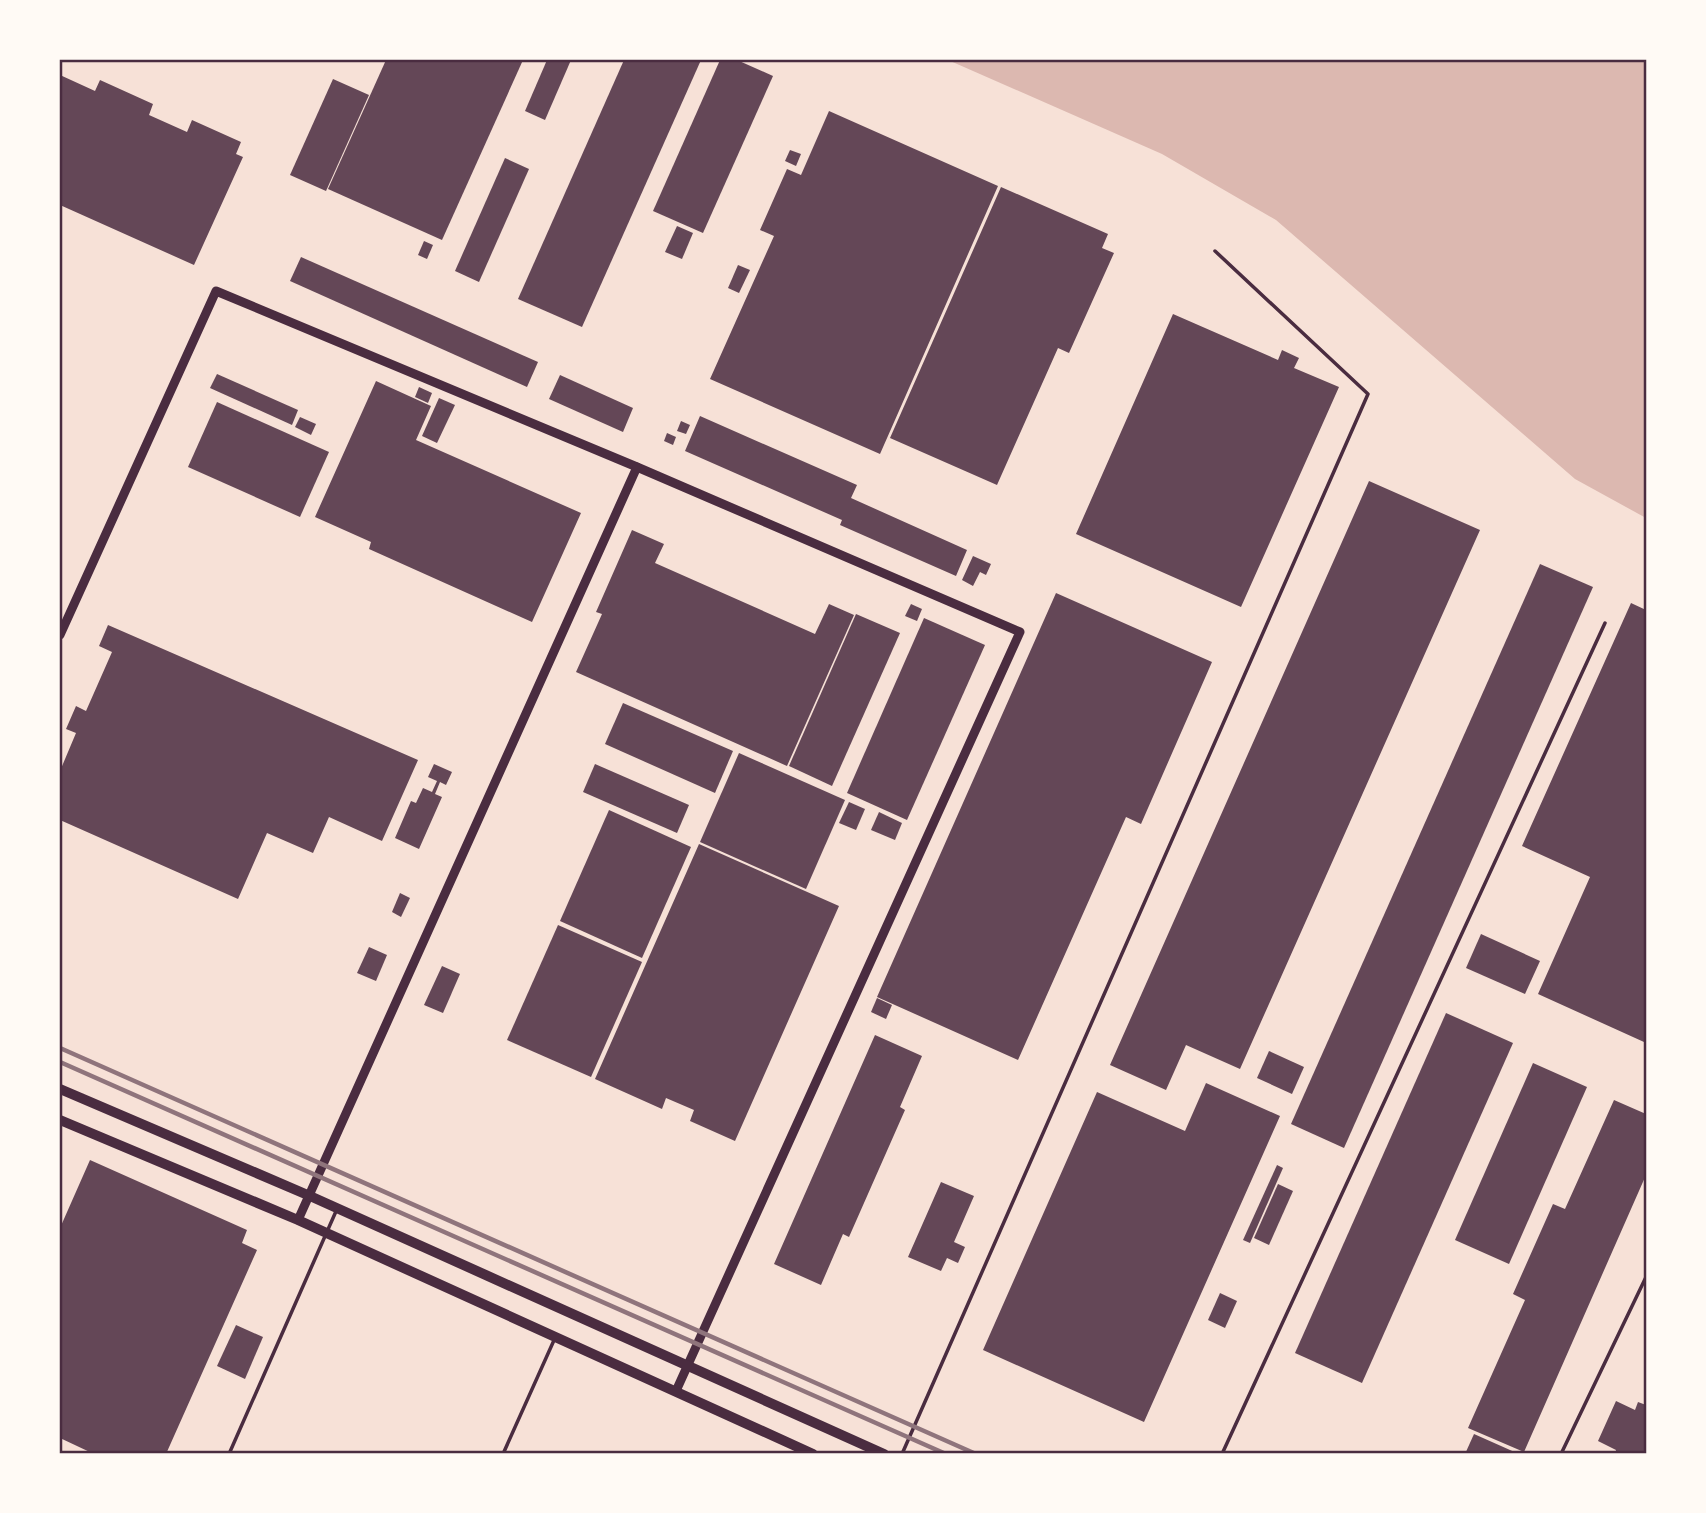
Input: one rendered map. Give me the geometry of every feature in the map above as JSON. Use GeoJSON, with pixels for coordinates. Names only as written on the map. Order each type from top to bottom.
{"type":"FeatureCollection","features":[{"type":"Feature","properties":{"kind":"main road"},"geometry":{"type":"LineString","coordinates":[[60,1088],[310,1196],[884,1454]]}},
{"type":"Feature","properties":{"kind":"main road"},"geometry":{"type":"LineString","coordinates":[[60,1119],[298,1220],[813,1454]]}},
{"type":"Feature","properties":{"kind":"street"},"geometry":{"type":"LineString","coordinates":[[60,635],[216,291],[637,467],[1020,632],[676,1391]]}},
{"type":"Feature","properties":{"kind":"street"},"geometry":{"type":"LineString","coordinates":[[298,1220],[637,467]]}},
{"type":"Feature","properties":{"kind":"lane"},"geometry":{"type":"LineString","coordinates":[[902,1454],[1368,394],[1215,251]]}},
{"type":"Feature","properties":{"kind":"lane"},"geometry":{"type":"LineString","coordinates":[[1222,1454],[1605,623]]}},
{"type":"Feature","properties":{"kind":"lane"},"geometry":{"type":"LineString","coordinates":[[229,1454],[337,1208]]}},
{"type":"Feature","properties":{"kind":"lane"},"geometry":{"type":"LineString","coordinates":[[1561,1454],[1647,1277]]}},
{"type":"Feature","properties":{"kind":"lane"},"geometry":{"type":"LineString","coordinates":[[503,1454],[555,1338]]}},
{"type":"Feature","properties":{"kind":"shaded area"},"geometry":{"type":"Polygon","coordinates":[[[948,60],[1646,60],[1646,518],[1575,479],[1276,220],[1162,154],[948,60]]]}},
{"type":"Feature","properties":{"kind":"building"},"geometry":{"type":"Polygon","coordinates":[[[386,60],[523,60],[442,240],[328,189],[386,60]]]}},
{"type":"Feature","properties":{"kind":"building"},"geometry":{"type":"Polygon","coordinates":[[[547,60],[571,60],[545,120],[525,111],[547,60]]]}},
{"type":"Feature","properties":{"kind":"building"},"geometry":{"type":"Polygon","coordinates":[[[624,60],[701,60],[582,327],[518,299],[624,60]]]}},
{"type":"Feature","properties":{"kind":"building"},"geometry":{"type":"Polygon","coordinates":[[[720,60],[737,60],[773,76],[703,233],[653,211],[720,60]]]}},
{"type":"Feature","properties":{"kind":"building"},"geometry":{"type":"Polygon","coordinates":[[[60,75],[95,91],[100,80],[153,104],[149,115],[187,132],[192,120],[241,142],[236,154],[243,157],[194,265],[60,205],[60,75]]]}},
{"type":"Feature","properties":{"kind":"building"},"geometry":{"type":"Polygon","coordinates":[[[333,79],[369,95],[326,191],[290,175],[333,79]]]}},
{"type":"Feature","properties":{"kind":"building"},"geometry":{"type":"Polygon","coordinates":[[[829,111],[998,186],[880,454],[710,379],[774,236],[760,230],[787,169],[801,175],[829,111]]]}},
{"type":"Feature","properties":{"kind":"building"},"geometry":{"type":"Polygon","coordinates":[[[790,150],[801,154],[796,166],[785,161],[790,150]]]}},
{"type":"Feature","properties":{"kind":"building"},"geometry":{"type":"Polygon","coordinates":[[[505,158],[529,169],[479,282],[455,271],[505,158]]]}},
{"type":"Feature","properties":{"kind":"building"},"geometry":{"type":"Polygon","coordinates":[[[1001,187],[1108,234],[1102,248],[1114,253],[1069,353],[1058,348],[997,485],[890,438],[1001,187]]]}},
{"type":"Feature","properties":{"kind":"building"},"geometry":{"type":"Polygon","coordinates":[[[677,226],[693,233],[682,259],[665,252],[677,226]]]}},
{"type":"Feature","properties":{"kind":"building"},"geometry":{"type":"Polygon","coordinates":[[[424,241],[433,245],[427,259],[418,255],[424,241]]]}},
{"type":"Feature","properties":{"kind":"building"},"geometry":{"type":"Polygon","coordinates":[[[301,257],[538,362],[527,387],[290,281],[301,257]]]}},
{"type":"Feature","properties":{"kind":"building"},"geometry":{"type":"Polygon","coordinates":[[[738,265],[750,270],[739,293],[728,288],[738,265]]]}},
{"type":"Feature","properties":{"kind":"building"},"geometry":{"type":"Polygon","coordinates":[[[1173,314],[1278,360],[1282,350],[1299,358],[1294,368],[1339,387],[1241,607],[1076,534],[1173,314]]]}},
{"type":"Feature","properties":{"kind":"building"},"geometry":{"type":"Polygon","coordinates":[[[217,374],[298,410],[292,425],[210,388],[217,374]]]}},
{"type":"Feature","properties":{"kind":"building"},"geometry":{"type":"Polygon","coordinates":[[[560,375],[633,408],[623,432],[549,399],[560,375]]]}},
{"type":"Feature","properties":{"kind":"building"},"geometry":{"type":"Polygon","coordinates":[[[376,381],[431,406],[416,440],[581,513],[532,622],[369,549],[371,542],[315,517],[376,381]]]}},
{"type":"Feature","properties":{"kind":"building"},"geometry":{"type":"Polygon","coordinates":[[[419,387],[432,393],[428,403],[415,397],[419,387]]]}},
{"type":"Feature","properties":{"kind":"building"},"geometry":{"type":"Polygon","coordinates":[[[439,398],[455,405],[437,443],[422,436],[439,398]]]}},
{"type":"Feature","properties":{"kind":"building"},"geometry":{"type":"Polygon","coordinates":[[[217,402],[329,452],[300,517],[188,467],[217,402]]]}},
{"type":"Feature","properties":{"kind":"building"},"geometry":{"type":"Polygon","coordinates":[[[700,416],[857,485],[851,498],[967,550],[956,576],[840,525],[842,520],[685,451],[700,416]]]}},
{"type":"Feature","properties":{"kind":"building"},"geometry":{"type":"Polygon","coordinates":[[[300,417],[316,424],[311,435],[295,427],[300,417]]]}},
{"type":"Feature","properties":{"kind":"building"},"geometry":{"type":"Polygon","coordinates":[[[681,421],[690,425],[686,434],[677,431],[681,421]]]}},
{"type":"Feature","properties":{"kind":"building"},"geometry":{"type":"Polygon","coordinates":[[[667,433],[676,437],[673,445],[664,441],[667,433]]]}},
{"type":"Feature","properties":{"kind":"building"},"geometry":{"type":"Polygon","coordinates":[[[1369,481],[1480,530],[1240,1069],[1186,1045],[1166,1090],[1110,1065],[1369,481]]]}},
{"type":"Feature","properties":{"kind":"building"},"geometry":{"type":"Polygon","coordinates":[[[632,530],[664,544],[655,563],[815,634],[829,604],[854,615],[787,766],[576,672],[602,614],[596,612],[632,530]]]}},
{"type":"Feature","properties":{"kind":"building"},"geometry":{"type":"Polygon","coordinates":[[[973,556],[991,564],[986,575],[980,572],[973,586],[962,580],[973,556]]]}},
{"type":"Feature","properties":{"kind":"building"},"geometry":{"type":"Polygon","coordinates":[[[1540,564],[1593,587],[1344,1148],[1291,1124],[1540,564]]]}},
{"type":"Feature","properties":{"kind":"building"},"geometry":{"type":"Polygon","coordinates":[[[1056,593],[1212,662],[1141,824],[1126,817],[1018,1060],[877,997],[1056,593]]]}},
{"type":"Feature","properties":{"kind":"building"},"geometry":{"type":"Polygon","coordinates":[[[1631,603],[1646,610],[1644,1042],[1538,994],[1590,877],[1522,846],[1631,603]]]}},
{"type":"Feature","properties":{"kind":"building"},"geometry":{"type":"Polygon","coordinates":[[[911,604],[922,609],[917,621],[905,616],[911,604]]]}},
{"type":"Feature","properties":{"kind":"building"},"geometry":{"type":"Polygon","coordinates":[[[856,614],[900,633],[832,786],[789,766],[856,614]]]}},
{"type":"Feature","properties":{"kind":"building"},"geometry":{"type":"Polygon","coordinates":[[[924,618],[985,645],[907,820],[847,793],[924,618]]]}},
{"type":"Feature","properties":{"kind":"building"},"geometry":{"type":"Polygon","coordinates":[[[108,625],[418,760],[382,841],[329,817],[313,853],[267,833],[238,899],[60,820],[60,771],[76,733],[66,729],[76,706],[86,711],[112,652],[99,646],[108,625]]]}},
{"type":"Feature","properties":{"kind":"building"},"geometry":{"type":"Polygon","coordinates":[[[623,703],[733,751],[715,793],[605,744],[623,703]]]}},
{"type":"Feature","properties":{"kind":"building"},"geometry":{"type":"Polygon","coordinates":[[[739,753],[845,800],[806,889],[700,842],[739,753]]]}},
{"type":"Feature","properties":{"kind":"building"},"geometry":{"type":"Polygon","coordinates":[[[434,764],[452,772],[446,785],[440,782],[435,794],[442,797],[419,849],[395,838],[411,801],[416,803],[423,788],[432,792],[437,781],[428,777],[434,764]]]}},
{"type":"Feature","properties":{"kind":"building"},"geometry":{"type":"Polygon","coordinates":[[[595,764],[689,805],[677,833],[583,792],[595,764]]]}},
{"type":"Feature","properties":{"kind":"building"},"geometry":{"type":"Polygon","coordinates":[[[849,802],[865,809],[856,830],[839,823],[849,802]]]}},
{"type":"Feature","properties":{"kind":"building"},"geometry":{"type":"Polygon","coordinates":[[[609,810],[691,847],[642,958],[560,921],[609,810]]]}},
{"type":"Feature","properties":{"kind":"building"},"geometry":{"type":"Polygon","coordinates":[[[879,812],[902,823],[895,840],[871,830],[879,812]]]}},
{"type":"Feature","properties":{"kind":"building"},"geometry":{"type":"Polygon","coordinates":[[[699,844],[839,906],[735,1141],[690,1121],[694,1110],[666,1098],[662,1109],[595,1079],[699,844]]]}},
{"type":"Feature","properties":{"kind":"building"},"geometry":{"type":"Polygon","coordinates":[[[400,893],[410,898],[401,917],[392,912],[400,893]]]}},
{"type":"Feature","properties":{"kind":"building"},"geometry":{"type":"Polygon","coordinates":[[[558,925],[642,962],[591,1077],[507,1040],[558,925]]]}},
{"type":"Feature","properties":{"kind":"building"},"geometry":{"type":"Polygon","coordinates":[[[1481,934],[1540,961],[1525,994],[1466,968],[1481,934]]]}},
{"type":"Feature","properties":{"kind":"building"},"geometry":{"type":"Polygon","coordinates":[[[369,947],[387,955],[376,981],[357,973],[369,947]]]}},
{"type":"Feature","properties":{"kind":"building"},"geometry":{"type":"Polygon","coordinates":[[[442,966],[460,974],[443,1013],[424,1005],[442,966]]]}},
{"type":"Feature","properties":{"kind":"building"},"geometry":{"type":"Polygon","coordinates":[[[877,998],[892,1005],[886,1019],[871,1012],[877,998]]]}},
{"type":"Feature","properties":{"kind":"building"},"geometry":{"type":"Polygon","coordinates":[[[1446,1013],[1513,1043],[1362,1383],[1295,1353],[1446,1013]]]}},
{"type":"Feature","properties":{"kind":"building"},"geometry":{"type":"Polygon","coordinates":[[[875,1035],[922,1056],[900,1107],[905,1110],[849,1237],[843,1234],[821,1285],[774,1264],[875,1035]]]}},
{"type":"Feature","properties":{"kind":"building"},"geometry":{"type":"Polygon","coordinates":[[[1269,1051],[1304,1067],[1292,1094],[1257,1078],[1269,1051]]]}},
{"type":"Feature","properties":{"kind":"building"},"geometry":{"type":"Polygon","coordinates":[[[1533,1063],[1587,1087],[1509,1264],[1455,1240],[1533,1063]]]}},
{"type":"Feature","properties":{"kind":"building"},"geometry":{"type":"Polygon","coordinates":[[[1206,1083],[1280,1116],[1144,1422],[983,1350],[1097,1092],[1185,1131],[1206,1083]]]}},
{"type":"Feature","properties":{"kind":"building"},"geometry":{"type":"Polygon","coordinates":[[[1614,1100],[1646,1114],[1646,1175],[1524,1452],[1468,1428],[1525,1300],[1513,1294],[1553,1204],[1565,1209],[1614,1100]]]}},
{"type":"Feature","properties":{"kind":"building"},"geometry":{"type":"Polygon","coordinates":[[[90,1160],[247,1230],[242,1243],[257,1250],[166,1454],[94,1454],[60,1438],[60,1228],[90,1160]]]}},
{"type":"Feature","properties":{"kind":"building"},"geometry":{"type":"Polygon","coordinates":[[[1277,1165],[1283,1168],[1250,1243],[1243,1240],[1277,1165]]]}},
{"type":"Feature","properties":{"kind":"building"},"geometry":{"type":"Polygon","coordinates":[[[941,1182],[974,1196],[954,1242],[965,1247],[958,1263],[947,1258],[941,1271],[908,1257],[941,1182]]]}},
{"type":"Feature","properties":{"kind":"building"},"geometry":{"type":"Polygon","coordinates":[[[1278,1184],[1293,1191],[1269,1245],[1254,1238],[1278,1184]]]}},
{"type":"Feature","properties":{"kind":"building"},"geometry":{"type":"Polygon","coordinates":[[[1220,1293],[1237,1301],[1225,1328],[1208,1320],[1220,1293]]]}},
{"type":"Feature","properties":{"kind":"building"},"geometry":{"type":"Polygon","coordinates":[[[236,1325],[263,1337],[245,1379],[217,1366],[236,1325]]]}},
{"type":"Feature","properties":{"kind":"building"},"geometry":{"type":"Polygon","coordinates":[[[1616,1401],[1635,1410],[1638,1402],[1646,1405],[1646,1454],[1615,1454],[1616,1450],[1598,1441],[1616,1401]]]}},
{"type":"Feature","properties":{"kind":"building"},"geometry":{"type":"Polygon","coordinates":[[[1474,1434],[1519,1454],[1465,1454],[1474,1434]]]}},
{"type":"Feature","properties":{"kind":"railway"},"geometry":{"type":"LineString","coordinates":[[60,1048],[976,1454]]}},
{"type":"Feature","properties":{"kind":"railway"},"geometry":{"type":"LineString","coordinates":[[60,1062],[946,1454]]}}]}
